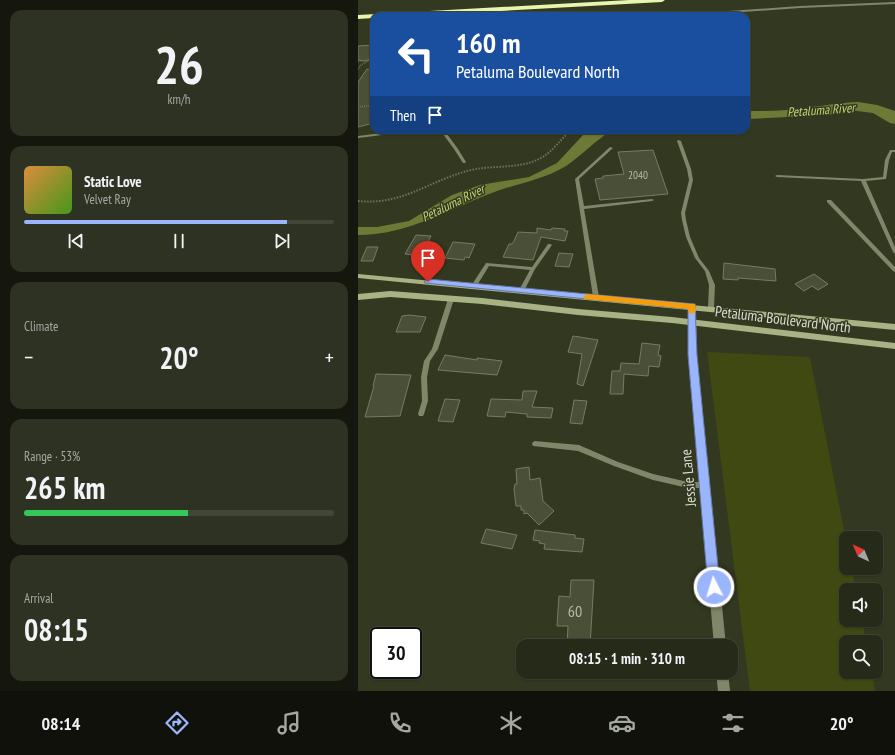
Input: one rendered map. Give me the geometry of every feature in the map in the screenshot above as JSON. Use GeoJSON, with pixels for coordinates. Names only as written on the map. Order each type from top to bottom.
{"type":"FeatureCollection","features":[{"type":"Feature","properties":{"kind":"highway"},"geometry":{"type":"LineString","coordinates":[[447,12],[662,0]]}},
{"type":"Feature","properties":{"kind":"highway"},"geometry":{"type":"LineString","coordinates":[[358,17],[370,16]]}},
{"type":"Feature","properties":{"kind":"main road","name":"Petaluma Boulevard North"},"geometry":{"type":"LineString","coordinates":[[358,276],[596,297],[895,327]]}},
{"type":"Feature","properties":{"kind":"main road","name":"Petaluma Boulevard North"},"geometry":{"type":"LineString","coordinates":[[358,297],[390,294],[451,299],[692,322],[895,346]]}},
{"type":"Feature","properties":{"kind":"street","name":"Jessie Lane"},"geometry":{"type":"LineString","coordinates":[[692,307],[693,355],[719,639]]}},
{"type":"Feature","properties":{"kind":"street"},"geometry":{"type":"LineString","coordinates":[[723,679],[724,691]]}},
{"type":"Feature","properties":{"kind":"lane"},"geometry":{"type":"LineString","coordinates":[[729,12],[895,3]]}},
{"type":"Feature","properties":{"kind":"lane"},"geometry":{"type":"LineString","coordinates":[[358,137],[382,134]]}},
{"type":"Feature","properties":{"kind":"lane"},"geometry":{"type":"LineString","coordinates":[[445,134],[464,162]]}},
{"type":"Feature","properties":{"kind":"lane"},"geometry":{"type":"LineString","coordinates":[[679,141],[689,169],[691,180],[683,213],[684,220],[688,237],[712,285],[711,308]]}},
{"type":"Feature","properties":{"kind":"lane"},"geometry":{"type":"LineString","coordinates":[[596,297],[578,179],[611,148]]}},
{"type":"Feature","properties":{"kind":"lane"},"geometry":{"type":"LineString","coordinates":[[777,176],[863,180],[885,178],[887,160],[892,151],[895,151]]}},
{"type":"Feature","properties":{"kind":"lane"},"geometry":{"type":"LineString","coordinates":[[863,180],[895,252]]}},
{"type":"Feature","properties":{"kind":"lane"},"geometry":{"type":"LineString","coordinates":[[582,208],[652,200]]}},
{"type":"Feature","properties":{"kind":"lane"},"geometry":{"type":"LineString","coordinates":[[829,201],[895,270]]}},
{"type":"Feature","properties":{"kind":"lane"},"geometry":{"type":"LineString","coordinates":[[522,290],[533,269],[550,245]]}},
{"type":"Feature","properties":{"kind":"lane"},"geometry":{"type":"LineString","coordinates":[[474,286],[488,264],[533,269]]}},
{"type":"Feature","properties":{"kind":"lane"},"geometry":{"type":"LineString","coordinates":[[421,414],[425,401],[424,377],[427,361],[435,349],[451,299]]}},
{"type":"Feature","properties":{"kind":"lane"},"geometry":{"type":"LineString","coordinates":[[535,444],[579,448],[616,464],[653,477],[688,485],[705,485]]}},
{"type":"Feature","properties":{"kind":"path"},"geometry":{"type":"LineString","coordinates":[[358,61],[369,61]]}},
{"type":"Feature","properties":{"kind":"path"},"geometry":{"type":"LineString","coordinates":[[358,69],[361,65],[369,61]]}},
{"type":"Feature","properties":{"kind":"path"},"geometry":{"type":"LineString","coordinates":[[358,107],[370,106]]}},
{"type":"Feature","properties":{"kind":"path"},"geometry":{"type":"LineString","coordinates":[[358,201],[384,202],[415,192],[458,174],[483,168],[522,164],[536,160],[550,152],[567,134]]}},
{"type":"Feature","properties":{"kind":"path"},"geometry":{"type":"LineString","coordinates":[[482,163],[483,168]]}},
{"type":"Feature","properties":{"kind":"shaded area"},"geometry":{"type":"Polygon","coordinates":[[[707,352],[810,357],[844,531],[839,531],[839,575],[853,575],[854,583],[839,583],[839,627],[863,627],[865,635],[839,635],[839,679],[873,679],[875,691],[750,691],[707,352]]]}},
{"type":"Feature","properties":{"kind":"water","name":"Petaluma River"},"geometry":{"type":"Polygon","coordinates":[[[858,102],[877,105],[895,111],[895,124],[890,123],[873,113],[842,109],[830,115],[750,119],[750,111],[787,110],[858,102]]]}},
{"type":"Feature","properties":{"kind":"water","name":"Petaluma River"},"geometry":{"type":"Polygon","coordinates":[[[584,134],[607,134],[566,166],[550,174],[497,191],[412,226],[377,234],[358,235],[358,227],[377,227],[409,221],[452,195],[480,185],[529,177],[557,163],[584,134]]]}},
{"type":"Feature","properties":{"kind":"building"},"geometry":{"type":"Polygon","coordinates":[[[370,45],[370,58],[366,61],[358,60],[358,46],[370,45]]]}},
{"type":"Feature","properties":{"kind":"building"},"geometry":{"type":"Polygon","coordinates":[[[367,69],[370,69],[370,124],[358,127],[358,82],[367,69]]]}},
{"type":"Feature","properties":{"kind":"building"},"geometry":{"type":"Polygon","coordinates":[[[653,150],[668,194],[600,200],[595,179],[603,178],[603,176],[624,174],[618,152],[653,150]]]}},
{"type":"Feature","properties":{"kind":"building"},"geometry":{"type":"Polygon","coordinates":[[[537,228],[551,230],[552,228],[565,229],[564,231],[568,231],[565,241],[541,237],[533,260],[503,257],[509,244],[512,244],[518,232],[537,233],[537,228]]]}},
{"type":"Feature","properties":{"kind":"building"},"geometry":{"type":"Polygon","coordinates":[[[416,235],[431,236],[421,256],[405,254],[416,235]]]}},
{"type":"Feature","properties":{"kind":"building"},"geometry":{"type":"Polygon","coordinates":[[[453,242],[475,244],[469,258],[465,257],[464,260],[445,258],[453,242]]]}},
{"type":"Feature","properties":{"kind":"building"},"geometry":{"type":"Polygon","coordinates":[[[367,247],[378,247],[373,261],[361,261],[367,247]]]}},
{"type":"Feature","properties":{"kind":"building"},"geometry":{"type":"Polygon","coordinates":[[[559,253],[573,254],[569,267],[555,266],[559,253]]]}},
{"type":"Feature","properties":{"kind":"building"},"geometry":{"type":"Polygon","coordinates":[[[724,263],[775,269],[776,281],[738,278],[738,280],[723,279],[724,263]]]}},
{"type":"Feature","properties":{"kind":"building"},"geometry":{"type":"Polygon","coordinates":[[[814,274],[828,284],[818,290],[812,286],[804,291],[795,284],[814,274]]]}},
{"type":"Feature","properties":{"kind":"building"},"geometry":{"type":"Polygon","coordinates":[[[409,315],[426,317],[420,332],[396,332],[402,316],[409,315]]]}},
{"type":"Feature","properties":{"kind":"building"},"geometry":{"type":"Polygon","coordinates":[[[573,336],[598,340],[583,386],[577,384],[582,354],[568,352],[573,336]]]}},
{"type":"Feature","properties":{"kind":"building"},"geometry":{"type":"Polygon","coordinates":[[[642,343],[660,345],[658,355],[661,356],[659,367],[649,366],[648,376],[624,374],[623,394],[610,394],[612,371],[620,371],[621,363],[639,364],[642,343]]]}},
{"type":"Feature","properties":{"kind":"building"},"geometry":{"type":"Polygon","coordinates":[[[445,355],[477,360],[477,358],[502,361],[497,375],[438,370],[445,355]]]}},
{"type":"Feature","properties":{"kind":"building"},"geometry":{"type":"Polygon","coordinates":[[[376,374],[411,375],[400,416],[365,417],[376,374]]]}},
{"type":"Feature","properties":{"kind":"building"},"geometry":{"type":"Polygon","coordinates":[[[523,391],[537,391],[532,407],[553,408],[551,418],[527,417],[527,414],[506,412],[505,417],[487,416],[491,399],[522,400],[523,391]]]}},
{"type":"Feature","properties":{"kind":"building"},"geometry":{"type":"Polygon","coordinates":[[[445,399],[460,400],[453,422],[438,421],[445,399]]]}},
{"type":"Feature","properties":{"kind":"building"},"geometry":{"type":"Polygon","coordinates":[[[574,400],[587,401],[582,424],[570,423],[574,400]]]}},
{"type":"Feature","properties":{"kind":"building"},"geometry":{"type":"Polygon","coordinates":[[[529,467],[530,480],[540,478],[543,501],[554,511],[539,525],[527,513],[524,514],[524,510],[521,510],[521,506],[516,506],[514,489],[515,484],[517,484],[516,469],[529,467]]]}},
{"type":"Feature","properties":{"kind":"building"},"geometry":{"type":"Polygon","coordinates":[[[486,529],[517,535],[512,549],[481,543],[486,529]]]}},
{"type":"Feature","properties":{"kind":"building"},"geometry":{"type":"Polygon","coordinates":[[[535,530],[575,535],[575,538],[584,539],[582,552],[544,549],[545,544],[539,543],[540,541],[533,540],[535,530]]]}},
{"type":"Feature","properties":{"kind":"building"},"geometry":{"type":"Polygon","coordinates":[[[571,580],[594,580],[590,639],[567,639],[568,626],[557,626],[559,596],[570,597],[571,580]]]}},
{"type":"Feature","properties":{"kind":"slow traffic"},"geometry":{"type":"LineString","coordinates":[[587,297],[692,307],[692,311]]}},
{"type":"Feature","properties":{"kind":"route"},"geometry":{"type":"LineString","coordinates":[[428,282],[692,307],[693,355],[714,587]]}}]}
